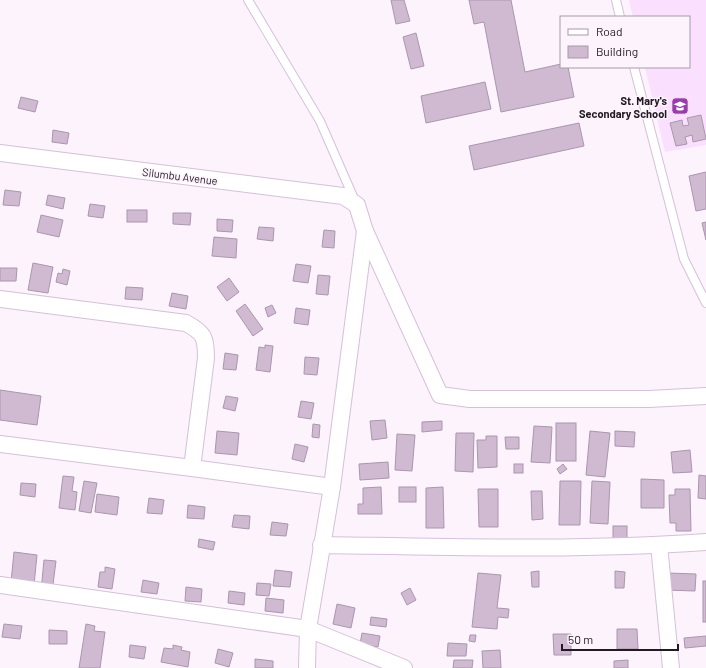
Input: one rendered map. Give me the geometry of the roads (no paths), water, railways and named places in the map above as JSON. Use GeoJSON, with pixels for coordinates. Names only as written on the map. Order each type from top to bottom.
{"type":"FeatureCollection","features":[{"type":"Feature","properties":{"kind":"street","name":"Silumbu Avenue"},"geometry":{"type":"LineString","coordinates":[[0,153],[343,196],[357,205]]}},
{"type":"Feature","properties":{"kind":"street"},"geometry":{"type":"LineString","coordinates":[[357,205],[364,231],[440,395],[470,399],[649,399],[706,396]]}},
{"type":"Feature","properties":{"kind":"street"},"geometry":{"type":"LineString","coordinates":[[307,668],[308,629],[332,487],[364,231]]}},
{"type":"Feature","properties":{"kind":"street"},"geometry":{"type":"LineString","coordinates":[[0,299],[186,323],[199,330],[206,343],[206,358],[192,468]]}},
{"type":"Feature","properties":{"kind":"street"},"geometry":{"type":"LineString","coordinates":[[0,444],[332,487]]}},
{"type":"Feature","properties":{"kind":"street"},"geometry":{"type":"LineString","coordinates":[[321,545],[612,548],[706,542]]}},
{"type":"Feature","properties":{"kind":"street"},"geometry":{"type":"LineString","coordinates":[[659,545],[671,668]]}},
{"type":"Feature","properties":{"kind":"street"},"geometry":{"type":"LineString","coordinates":[[0,585],[308,629],[404,668]]}},
{"type":"Feature","properties":{"kind":"lane"},"geometry":{"type":"LineString","coordinates":[[248,0],[320,121],[357,205]]}},
{"type":"Feature","properties":{"kind":"lane"},"geometry":{"type":"LineString","coordinates":[[616,0],[620,16]]}},
{"type":"Feature","properties":{"kind":"lane"},"geometry":{"type":"LineString","coordinates":[[634,68],[684,259],[706,303]]}},
{"type":"Feature","properties":{"kind":"place","name":"St. Mary's Secondary School"},"geometry":{"type":"Point","coordinates":[680,106]}}]}
